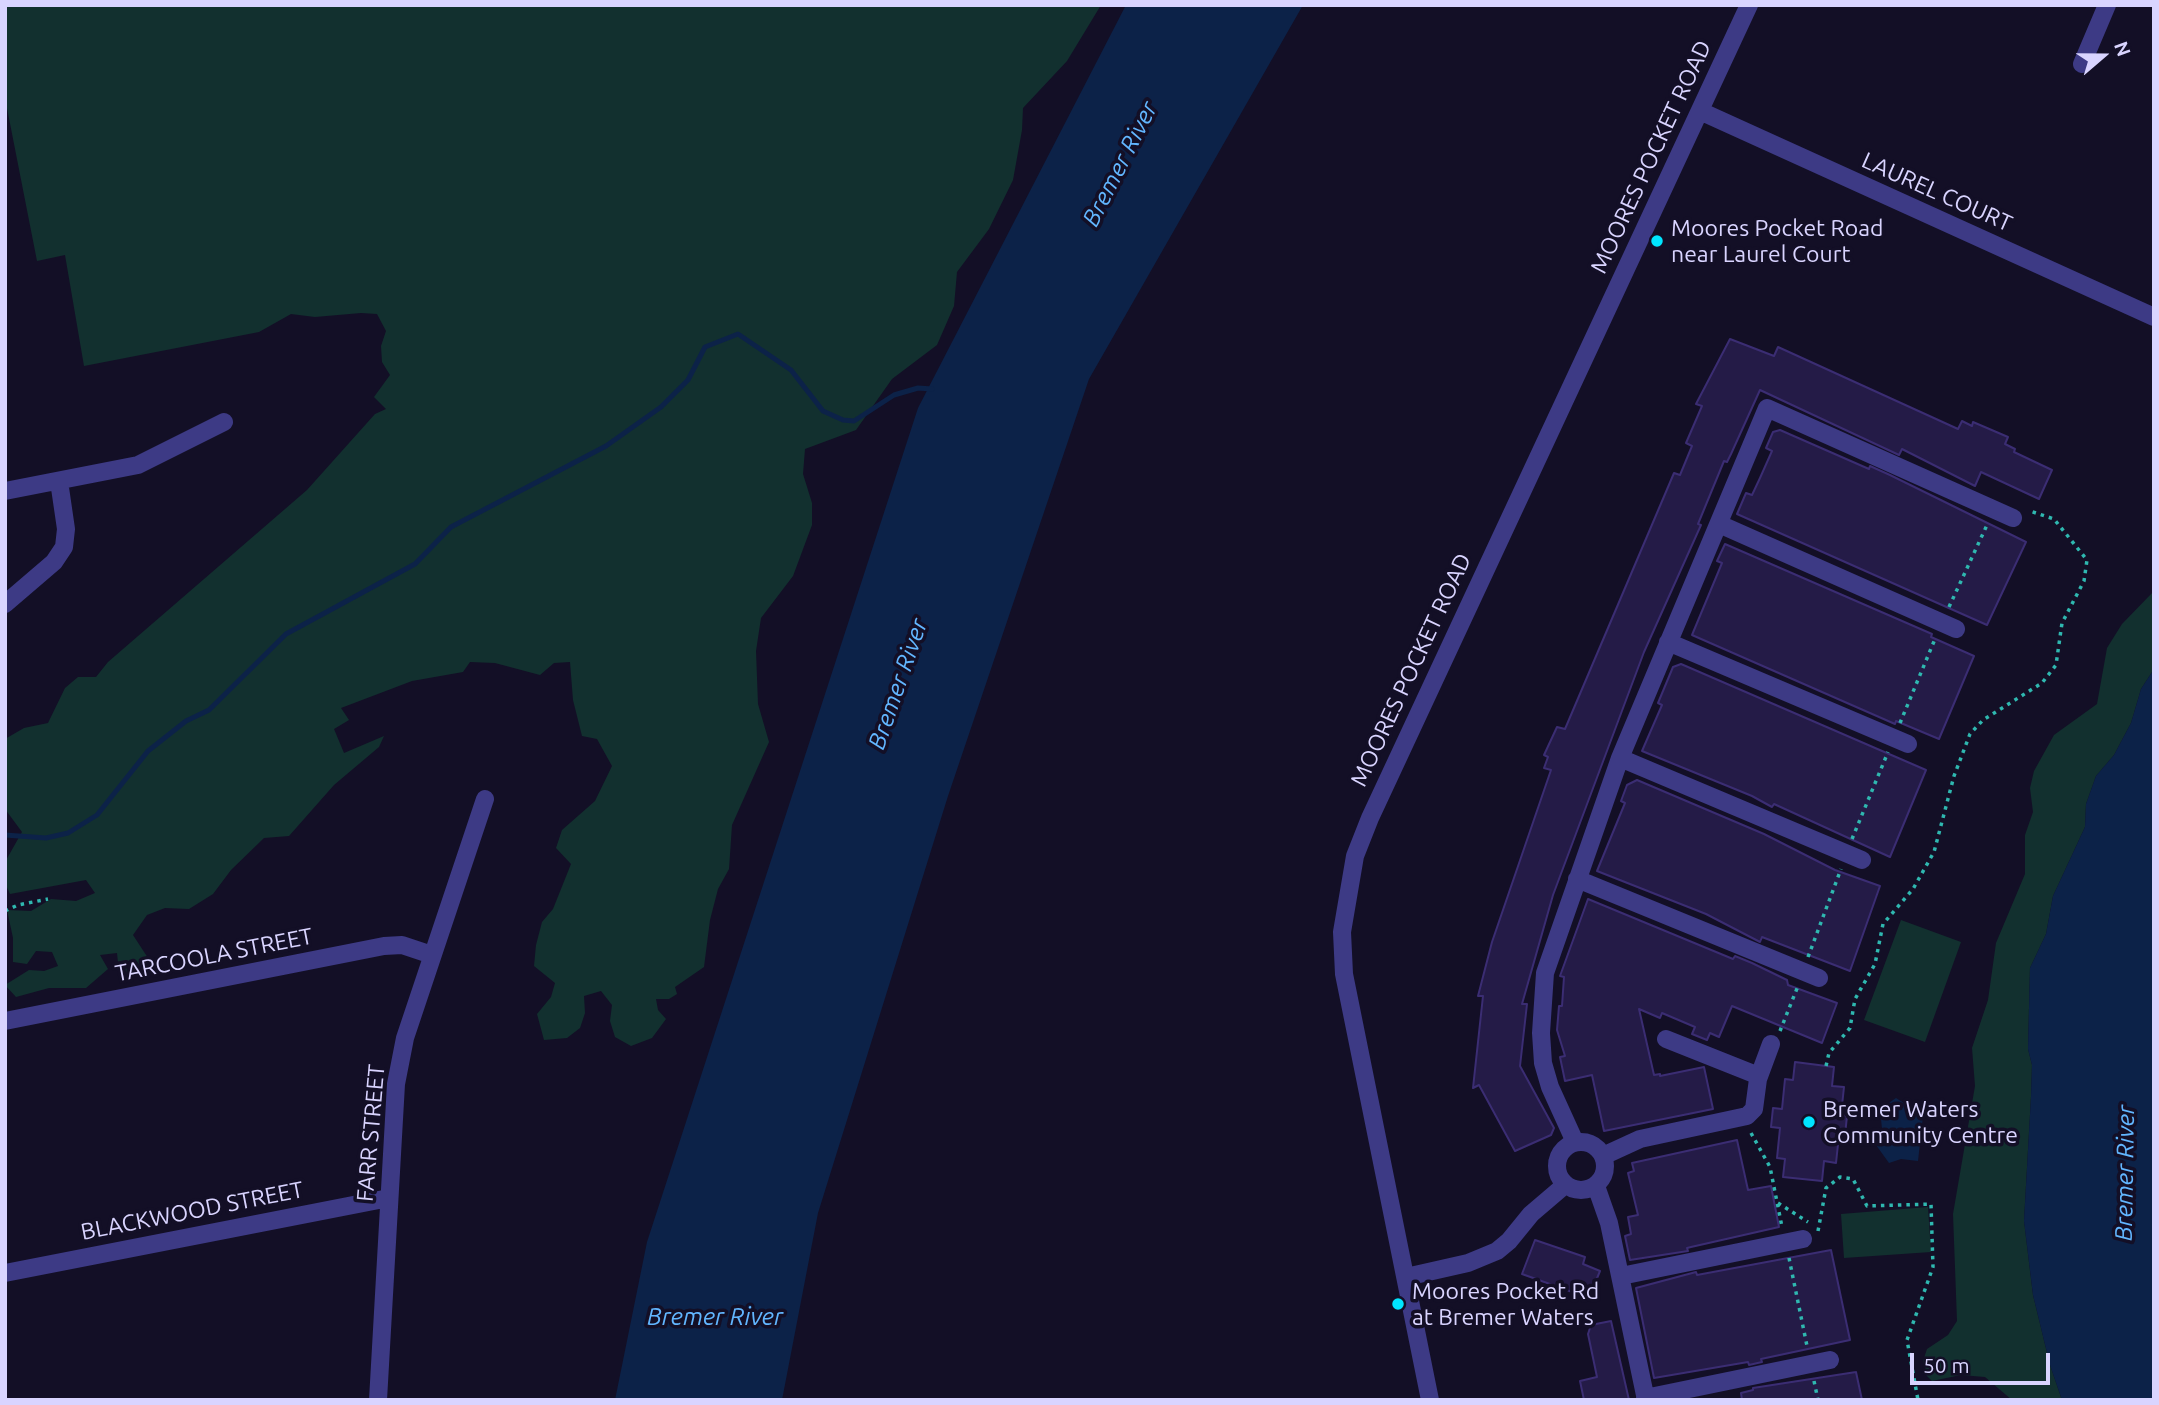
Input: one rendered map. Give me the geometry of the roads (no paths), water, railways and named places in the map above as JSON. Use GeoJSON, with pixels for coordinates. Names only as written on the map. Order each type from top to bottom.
{"type":"FeatureCollection","features":[{"type":"Feature","properties":{"kind":"street","name":"MOORES POCKET ROAD"},"geometry":{"type":"LineString","coordinates":[[1430,1400],[1344,974],[1342,932],[1355,856],[1381,793],[1749,5]]}},
{"type":"Feature","properties":{"kind":"street"},"geometry":{"type":"LineString","coordinates":[[2082,64],[2107,5]]}},
{"type":"Feature","properties":{"kind":"street","name":"LAUREL COURT"},"geometry":{"type":"LineString","coordinates":[[1700,111],[2154,317]]}},
{"type":"Feature","properties":{"kind":"street"},"geometry":{"type":"LineString","coordinates":[[1575,1142],[1546,1075],[1541,1026],[1545,973],[1620,758],[1768,408],[2005,514]]}},
{"type":"Feature","properties":{"kind":"street"},"geometry":{"type":"LineString","coordinates":[[5,491],[138,465],[224,422]]}},
{"type":"Feature","properties":{"kind":"street"},"geometry":{"type":"LineString","coordinates":[[5,604],[54,562],[64,547],[66,528],[59,481]]}},
{"type":"Feature","properties":{"kind":"street"},"geometry":{"type":"LineString","coordinates":[[1719,524],[1949,626]]}},
{"type":"Feature","properties":{"kind":"street"},"geometry":{"type":"LineString","coordinates":[[1668,642],[1900,741]]}},
{"type":"Feature","properties":{"kind":"street"},"geometry":{"type":"LineString","coordinates":[[1620,758],[1854,857]]}},
{"type":"Feature","properties":{"kind":"street","name":"FARR STREET"},"geometry":{"type":"LineString","coordinates":[[378,1400],[396,1084],[405,1038],[485,799]]}},
{"type":"Feature","properties":{"kind":"street"},"geometry":{"type":"LineString","coordinates":[[1577,879],[1819,978]]}},
{"type":"Feature","properties":{"kind":"street","name":"TARCOOLA STREET"},"geometry":{"type":"LineString","coordinates":[[5,1021],[384,946],[402,945],[432,955]]}},
{"type":"Feature","properties":{"kind":"street"},"geometry":{"type":"LineString","coordinates":[[1666,1039],[1759,1076]]}},
{"type":"Feature","properties":{"kind":"street"},"geometry":{"type":"LineString","coordinates":[[1603,1156],[1640,1139],[1744,1118],[1754,1109],[1759,1076],[1771,1044]]}},
{"type":"Feature","properties":{"kind":"street"},"geometry":{"type":"LineString","coordinates":[[1575,1142],[1590,1144],[1603,1156],[1605,1171],[1596,1186],[1580,1191],[1565,1185],[1558,1176],[1557,1161],[1562,1150],[1575,1142]]}},
{"type":"Feature","properties":{"kind":"street"},"geometry":{"type":"LineString","coordinates":[[1405,1277],[1468,1263],[1497,1251],[1531,1214],[1565,1185]]}},
{"type":"Feature","properties":{"kind":"street"},"geometry":{"type":"LineString","coordinates":[[1596,1186],[1609,1223],[1646,1399],[1830,1360]]}},
{"type":"Feature","properties":{"kind":"street","name":"BLACKWOOD STREET"},"geometry":{"type":"LineString","coordinates":[[5,1273],[389,1198]]}},
{"type":"Feature","properties":{"kind":"street"},"geometry":{"type":"LineString","coordinates":[[1621,1276],[1791,1242]]}},
{"type":"Feature","properties":{"kind":"water","name":"Bremer River"},"geometry":{"type":"Polygon","coordinates":[[[1126,5],[1303,5],[1089,379],[948,796],[818,1213],[782,1400],[615,1400],[647,1242],[918,408],[1126,5]]]}},
{"type":"Feature","properties":{"kind":"water","name":"Bremer River"},"geometry":{"type":"Polygon","coordinates":[[[2154,669],[2154,1400],[2062,1400],[2050,1365],[2033,1295],[2024,1221],[2032,1065],[2028,1049],[2030,968],[2046,934],[2053,896],[2085,827],[2086,804],[2096,776],[2114,755],[2131,723],[2141,689],[2154,669]]]}},
{"type":"Feature","properties":{"kind":"water"},"geometry":{"type":"Polygon","coordinates":[[[1896,1098],[1907,1105],[1924,1107],[1918,1161],[1901,1159],[1889,1163],[1876,1145],[1882,1129],[1880,1109],[1896,1098]]]}},
{"type":"Feature","properties":{"kind":"waterway"},"geometry":{"type":"LineString","coordinates":[[5,835],[46,838],[68,833],[97,815],[148,751],[186,721],[209,710],[286,634],[415,564],[451,527],[606,446],[661,407],[688,380],[705,347],[738,334],[791,370],[823,411],[843,420],[854,421],[894,395],[918,388],[932,389]]}},
{"type":"Feature","properties":{"kind":"place","name":"Moores Pocket Road near Laurel Court"},"geometry":{"type":"Point","coordinates":[1657,241]}},
{"type":"Feature","properties":{"kind":"place","name":"Bremer Waters Community Centre"},"geometry":{"type":"Point","coordinates":[1809,1122]}},
{"type":"Feature","properties":{"kind":"place","name":"Moores Pocket Rd at Bremer Waters"},"geometry":{"type":"Point","coordinates":[1398,1304]}}]}
